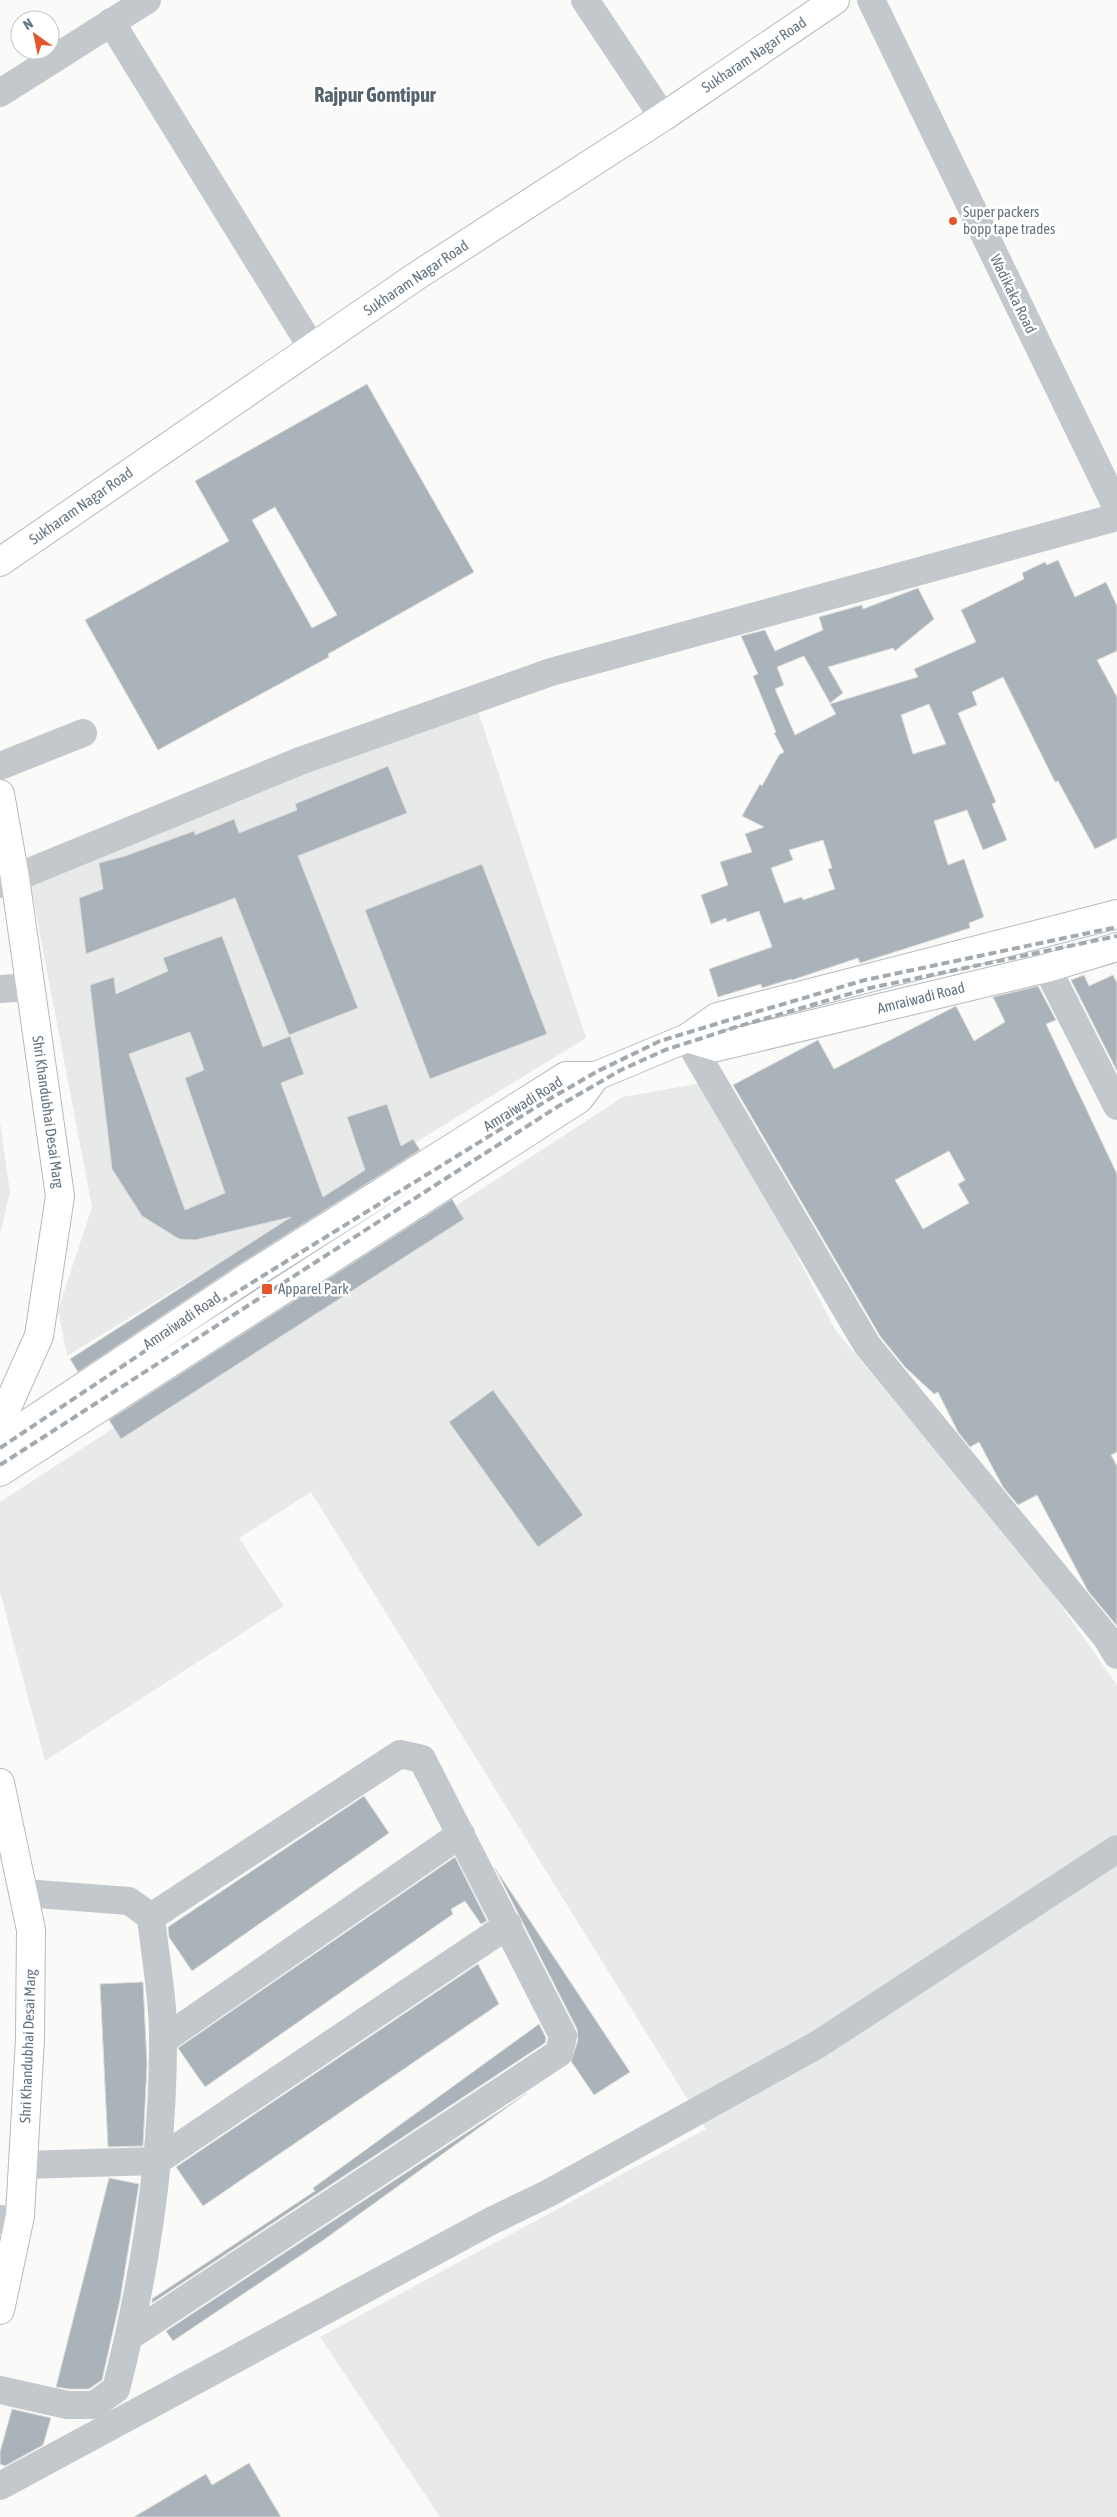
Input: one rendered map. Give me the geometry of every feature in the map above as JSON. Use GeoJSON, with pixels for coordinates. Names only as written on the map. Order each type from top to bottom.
{"type":"FeatureCollection","features":[{"type":"Feature","properties":{"kind":"main road","name":"Sukharam Nagar Road"},"geometry":{"type":"LineString","coordinates":[[0,562],[426,270],[663,117],[835,0]]}},
{"type":"Feature","properties":{"kind":"main road","name":"Shri Khandubhai Desai Marg"},"geometry":{"type":"LineString","coordinates":[[0,794],[5,883],[7,989],[43,1198],[24,1333],[0,1386]]}},
{"type":"Feature","properties":{"kind":"main road","name":"Shri Khandubhai Desai Marg"},"geometry":{"type":"LineString","coordinates":[[0,1423],[38,1336],[60,1196],[5,883]]}},
{"type":"Feature","properties":{"kind":"main road"},"geometry":{"type":"LineString","coordinates":[[687,1038],[717,1016],[1117,914]]}},
{"type":"Feature","properties":{"kind":"main road","name":"Amraiwadi Road"},"geometry":{"type":"LineString","coordinates":[[0,1442],[251,1275],[566,1076],[596,1076],[687,1038],[717,1047],[1047,968],[1117,947]]}},
{"type":"Feature","properties":{"kind":"main road"},"geometry":{"type":"LineString","coordinates":[[0,1472],[579,1099],[596,1076]]}},
{"type":"Feature","properties":{"kind":"main road","name":"Shri Khandubhai Desai Marg"},"geometry":{"type":"LineString","coordinates":[[0,1784],[31,1930],[30,2039],[20,2216],[0,2310]]}},
{"type":"Feature","properties":{"kind":"main road","name":"Shri Khandubhai Desai Marg"},"geometry":{"type":"LineString","coordinates":[[0,1857],[12,1933],[14,1965],[12,2093],[0,2221]]}},
{"type":"Feature","properties":{"kind":"street"},"geometry":{"type":"LineString","coordinates":[[0,93],[147,0]]}},
{"type":"Feature","properties":{"kind":"street"},"geometry":{"type":"LineString","coordinates":[[585,0],[663,117]]}},
{"type":"Feature","properties":{"kind":"street","name":"Wadikaka Road"},"geometry":{"type":"LineString","coordinates":[[871,0],[1117,508]]}},
{"type":"Feature","properties":{"kind":"street"},"geometry":{"type":"LineString","coordinates":[[111,22],[312,348]]}},
{"type":"Feature","properties":{"kind":"street"},"geometry":{"type":"LineString","coordinates":[[5,883],[300,761],[552,672],[1117,518]]}},
{"type":"Feature","properties":{"kind":"street"},"geometry":{"type":"LineString","coordinates":[[0,766],[83,733]]}},
{"type":"Feature","properties":{"kind":"street"},"geometry":{"type":"LineString","coordinates":[[1047,968],[1117,1106]]}},
{"type":"Feature","properties":{"kind":"street"},"geometry":{"type":"LineString","coordinates":[[687,1038],[867,1345],[1113,1641]]}},
{"type":"Feature","properties":{"kind":"street"},"geometry":{"type":"LineString","coordinates":[[130,2336],[559,2053],[563,2036],[422,1759],[400,1754],[151,1917]]}},
{"type":"Feature","properties":{"kind":"street"},"geometry":{"type":"LineString","coordinates":[[163,2040],[461,1834]]}},
{"type":"Feature","properties":{"kind":"street"},"geometry":{"type":"LineString","coordinates":[[0,2486],[491,2221],[547,2194],[816,2045],[1117,1849]]}},
{"type":"Feature","properties":{"kind":"street"},"geometry":{"type":"LineString","coordinates":[[0,2390],[68,2406],[94,2404],[116,2389],[130,2336],[157,2161],[163,2040],[151,1917],[129,1901],[24,1893]]}},
{"type":"Feature","properties":{"kind":"street"},"geometry":{"type":"LineString","coordinates":[[23,2165],[157,2161],[508,1925]]}},
{"type":"Feature","properties":{"kind":"shaded area"},"geometry":{"type":"Polygon","coordinates":[[[478,711],[586,1038],[67,1356],[58,1310],[92,1207],[30,882],[311,770],[478,711]]]}},
{"type":"Feature","properties":{"kind":"shaded area"},"geometry":{"type":"Polygon","coordinates":[[[707,1082],[836,1331],[1038,1573],[1117,1685],[1117,2517],[440,2517],[320,2337],[706,2129],[311,1492],[239,1538],[284,1606],[45,1761],[0,1592],[0,1502],[623,1097],[707,1082]]]}},
{"type":"Feature","properties":{"kind":"shaded area"},"geometry":{"type":"Polygon","coordinates":[[[0,1122],[10,1192],[0,1234],[0,1122]]]}},
{"type":"Feature","properties":{"kind":"building"},"geometry":{"type":"Polygon","coordinates":[[[367,384],[474,572],[328,654],[329,657],[158,750],[85,620],[229,541],[195,481],[367,384]],[[275,507],[252,520],[312,628],[337,615],[275,507]]]}},
{"type":"Feature","properties":{"kind":"building"},"geometry":{"type":"Polygon","coordinates":[[[1058,560],[1075,597],[1106,582],[1117,606],[1117,651],[1097,660],[1117,697],[1117,838],[1095,849],[1058,781],[1055,782],[1003,677],[972,692],[977,705],[958,713],[996,802],[992,804],[1007,840],[983,850],[967,810],[934,821],[948,865],[964,859],[984,917],[969,923],[970,928],[860,963],[858,958],[792,980],[762,988],[761,984],[718,997],[709,969],[772,947],[759,911],[727,922],[726,918],[711,924],[701,895],[728,885],[720,862],[752,852],[745,834],[764,827],[742,816],[760,784],[762,786],[779,755],[784,752],[774,733],[776,732],[753,676],[758,674],[741,636],[765,630],[775,651],[823,630],[819,617],[862,605],[863,609],[918,588],[934,619],[895,651],[893,648],[828,667],[843,693],[830,703],[804,656],[777,667],[784,685],[775,689],[795,735],[836,714],[830,704],[918,677],[914,669],[976,642],[961,610],[1024,579],[1022,573],[1045,562],[1047,565],[1058,560]],[[929,704],[901,715],[913,754],[946,744],[929,704]],[[823,840],[789,850],[793,860],[771,868],[784,903],[802,897],[803,900],[835,889],[828,869],[832,868],[823,840]]]}},
{"type":"Feature","properties":{"kind":"building"},"geometry":{"type":"Polygon","coordinates":[[[388,766],[407,813],[298,856],[358,1008],[289,1035],[235,898],[86,954],[79,898],[103,889],[99,863],[125,856],[194,831],[195,835],[234,819],[239,833],[297,810],[295,804],[388,766]]]}},
{"type":"Feature","properties":{"kind":"building"},"geometry":{"type":"Polygon","coordinates":[[[482,864],[547,1034],[430,1079],[365,910],[482,864]]]}},
{"type":"Feature","properties":{"kind":"building"},"geometry":{"type":"Polygon","coordinates":[[[222,936],[263,1047],[290,1036],[304,1074],[281,1083],[323,1197],[365,1170],[347,1117],[387,1104],[401,1146],[413,1139],[420,1150],[243,1262],[78,1372],[70,1359],[291,1217],[195,1240],[179,1239],[142,1216],[112,1169],[90,985],[114,977],[116,994],[168,971],[163,958],[222,936]],[[190,1032],[129,1054],[185,1210],[225,1193],[185,1078],[204,1070],[190,1032]]]}},
{"type":"Feature","properties":{"kind":"building"},"geometry":{"type":"Polygon","coordinates":[[[1084,975],[1089,986],[1113,975],[1117,983],[1117,1071],[1071,980],[1084,975]]]}},
{"type":"Feature","properties":{"kind":"building"},"geometry":{"type":"Polygon","coordinates":[[[1038,986],[1056,1020],[1046,1024],[1117,1174],[1117,1452],[1111,1455],[1117,1466],[1117,1626],[1088,1591],[1037,1495],[1018,1505],[1003,1487],[979,1442],[970,1447],[958,1432],[938,1392],[934,1394],[905,1367],[880,1336],[733,1085],[818,1040],[834,1069],[956,1006],[974,1041],[1005,1022],[993,997],[1038,986]],[[949,1151],[895,1180],[923,1229],[969,1203],[958,1184],[965,1180],[949,1151]]]}},
{"type":"Feature","properties":{"kind":"building"},"geometry":{"type":"Polygon","coordinates":[[[452,1199],[464,1219],[121,1439],[109,1420],[452,1199]]]}},
{"type":"Feature","properties":{"kind":"building"},"geometry":{"type":"Polygon","coordinates":[[[493,1390],[583,1515],[538,1547],[449,1422],[493,1390]]]}},
{"type":"Feature","properties":{"kind":"building"},"geometry":{"type":"Polygon","coordinates":[[[364,1796],[389,1833],[192,1971],[169,1937],[168,1927],[364,1796]]]}},
{"type":"Feature","properties":{"kind":"building"},"geometry":{"type":"Polygon","coordinates":[[[455,1857],[487,1921],[481,1924],[465,1901],[451,1909],[453,1914],[205,2087],[178,2048],[455,1857]]]}},
{"type":"Feature","properties":{"kind":"building"},"geometry":{"type":"Polygon","coordinates":[[[495,1868],[630,2072],[594,2095],[571,2061],[578,2040],[577,2029],[495,1868]]]}},
{"type":"Feature","properties":{"kind":"building"},"geometry":{"type":"Polygon","coordinates":[[[478,1964],[499,2004],[203,2206],[176,2167],[478,1964]]]}},
{"type":"Feature","properties":{"kind":"building"},"geometry":{"type":"Polygon","coordinates":[[[143,1982],[147,2065],[143,2146],[108,2147],[100,1984],[143,1982]]]}},
{"type":"Feature","properties":{"kind":"building"},"geometry":{"type":"Polygon","coordinates":[[[539,2024],[546,2038],[545,2043],[152,2303],[152,2299],[315,2191],[313,2188],[539,2024]]]}},
{"type":"Feature","properties":{"kind":"building"},"geometry":{"type":"Polygon","coordinates":[[[527,2093],[322,2241],[173,2341],[166,2331],[527,2093]]]}},
{"type":"Feature","properties":{"kind":"building"},"geometry":{"type":"Polygon","coordinates":[[[109,2178],[139,2184],[120,2300],[102,2380],[89,2389],[56,2387],[109,2178]]]}},
{"type":"Feature","properties":{"kind":"building"},"geometry":{"type":"Polygon","coordinates":[[[12,2409],[51,2418],[43,2445],[5,2466],[0,2464],[0,2452],[12,2409]]]}},
{"type":"Feature","properties":{"kind":"building"},"geometry":{"type":"Polygon","coordinates":[[[249,2463],[281,2517],[134,2517],[206,2474],[212,2485],[249,2463]]]}},
{"type":"Feature","properties":{"kind":"railway"},"geometry":{"type":"LineString","coordinates":[[0,1448],[193,1319],[546,1101],[598,1071],[660,1041],[865,980],[1117,927]]}},
{"type":"Feature","properties":{"kind":"railway"},"geometry":{"type":"LineString","coordinates":[[0,1465],[557,1107],[621,1070],[665,1050],[870,988],[1117,936]]}},
{"type":"Feature","properties":{"kind":"place","name":"Super packers bopp tape trades"},"geometry":{"type":"Point","coordinates":[953,221]}},
{"type":"Feature","properties":{"kind":"place","name":"Apparel Park"},"geometry":{"type":"Point","coordinates":[267,1289]}},
{"type":"Feature","properties":{"kind":"district","name":"Rajpur Gomtipur"},"geometry":{"type":"Point","coordinates":[375,95]}}]}
